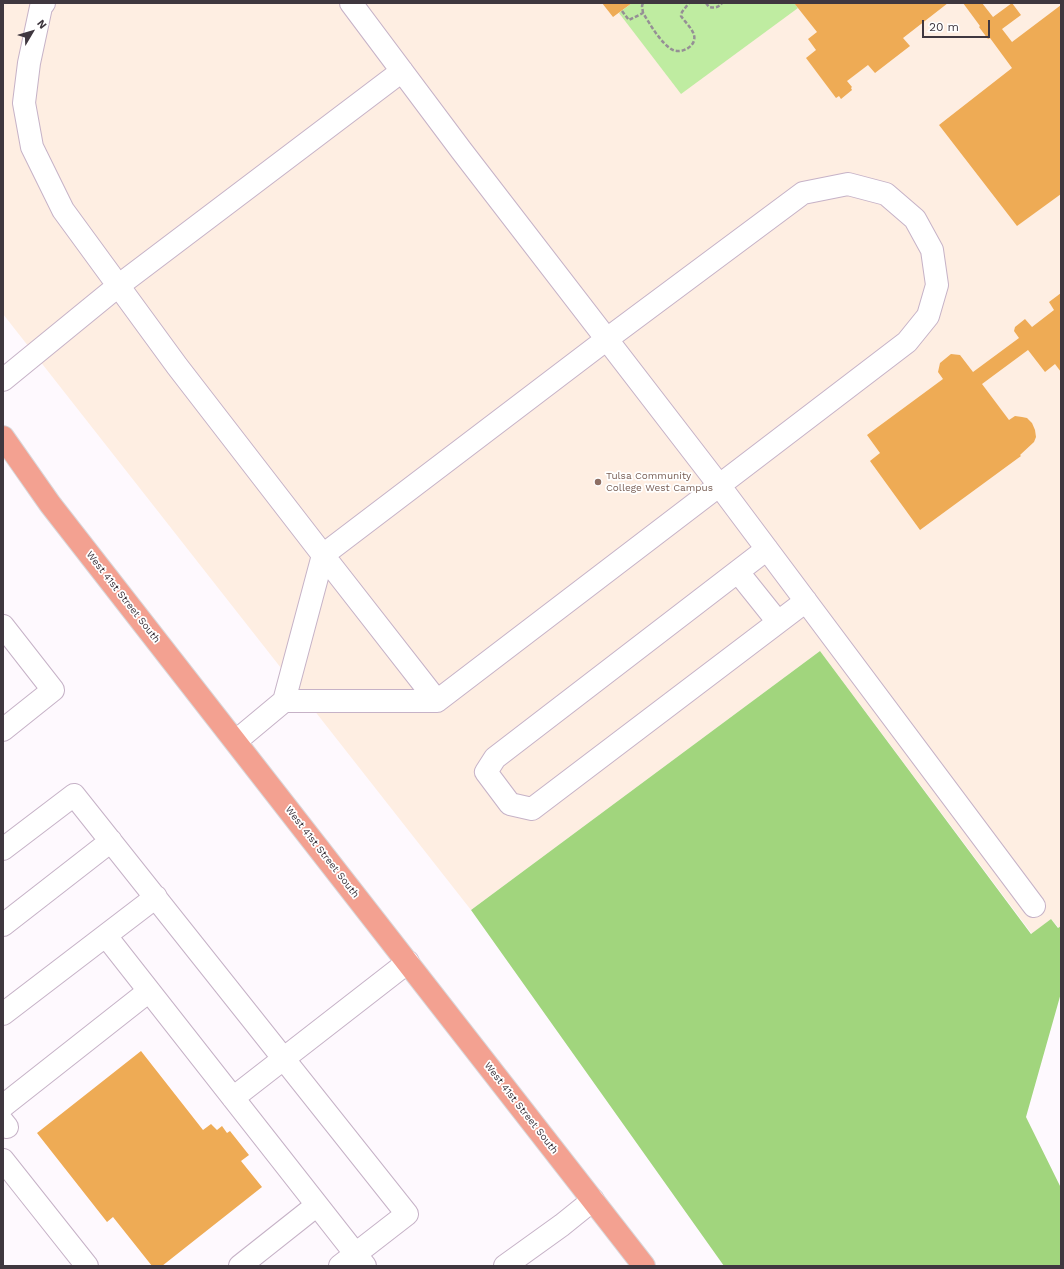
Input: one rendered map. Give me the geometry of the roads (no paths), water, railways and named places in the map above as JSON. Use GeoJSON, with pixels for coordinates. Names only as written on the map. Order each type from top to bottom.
{"type":"FeatureCollection","features":[{"type":"Feature","properties":{"kind":"main road","name":"West 41st Street South"},"geometry":{"type":"LineString","coordinates":[[3,437],[50,504],[644,1266]]}},
{"type":"Feature","properties":{"kind":"street"},"geometry":{"type":"LineString","coordinates":[[44,3],[41,7],[29,63],[24,103],[32,147],[63,210],[186,378],[437,701]]}},
{"type":"Feature","properties":{"kind":"street"},"geometry":{"type":"LineString","coordinates":[[351,3],[719,485],[1034,906]]}},
{"type":"Feature","properties":{"kind":"street"},"geometry":{"type":"LineString","coordinates":[[3,380],[118,286],[402,71]]}},
{"type":"Feature","properties":{"kind":"street"},"geometry":{"type":"LineString","coordinates":[[236,741],[284,701],[323,555],[607,339],[803,193],[848,184],[886,194],[915,219],[932,250],[937,285],[928,316],[907,342],[437,701],[284,701]]}},
{"type":"Feature","properties":{"kind":"street"},"geometry":{"type":"LineString","coordinates":[[767,549],[495,758],[486,772],[510,804],[532,809],[806,601]]}},
{"type":"Feature","properties":{"kind":"street"},"geometry":{"type":"LineString","coordinates":[[738,572],[778,622]]}},
{"type":"Feature","properties":{"kind":"street"},"geometry":{"type":"LineString","coordinates":[[3,626],[53,690],[3,730]]}},
{"type":"Feature","properties":{"kind":"street"},"geometry":{"type":"LineString","coordinates":[[3,849],[74,795],[407,1214],[354,1262],[318,1205],[106,936]]}},
{"type":"Feature","properties":{"kind":"street"},"geometry":{"type":"LineString","coordinates":[[3,925],[111,841]]}},
{"type":"Feature","properties":{"kind":"street"},"geometry":{"type":"LineString","coordinates":[[3,1014],[156,897]]}},
{"type":"Feature","properties":{"kind":"street"},"geometry":{"type":"LineString","coordinates":[[234,1098],[408,962]]}},
{"type":"Feature","properties":{"kind":"street"},"geometry":{"type":"LineString","coordinates":[[3,1106],[149,991]]}},
{"type":"Feature","properties":{"kind":"street"},"geometry":{"type":"LineString","coordinates":[[3,1160],[87,1266]]}},
{"type":"Feature","properties":{"kind":"street"},"geometry":{"type":"LineString","coordinates":[[504,1266],[562,1225],[593,1200]]}},
{"type":"Feature","properties":{"kind":"street"},"geometry":{"type":"LineString","coordinates":[[240,1266],[318,1205]]}},
{"type":"Feature","properties":{"kind":"place","name":"Tulsa Community College West Campus"},"geometry":{"type":"Point","coordinates":[598,482]}}]}
